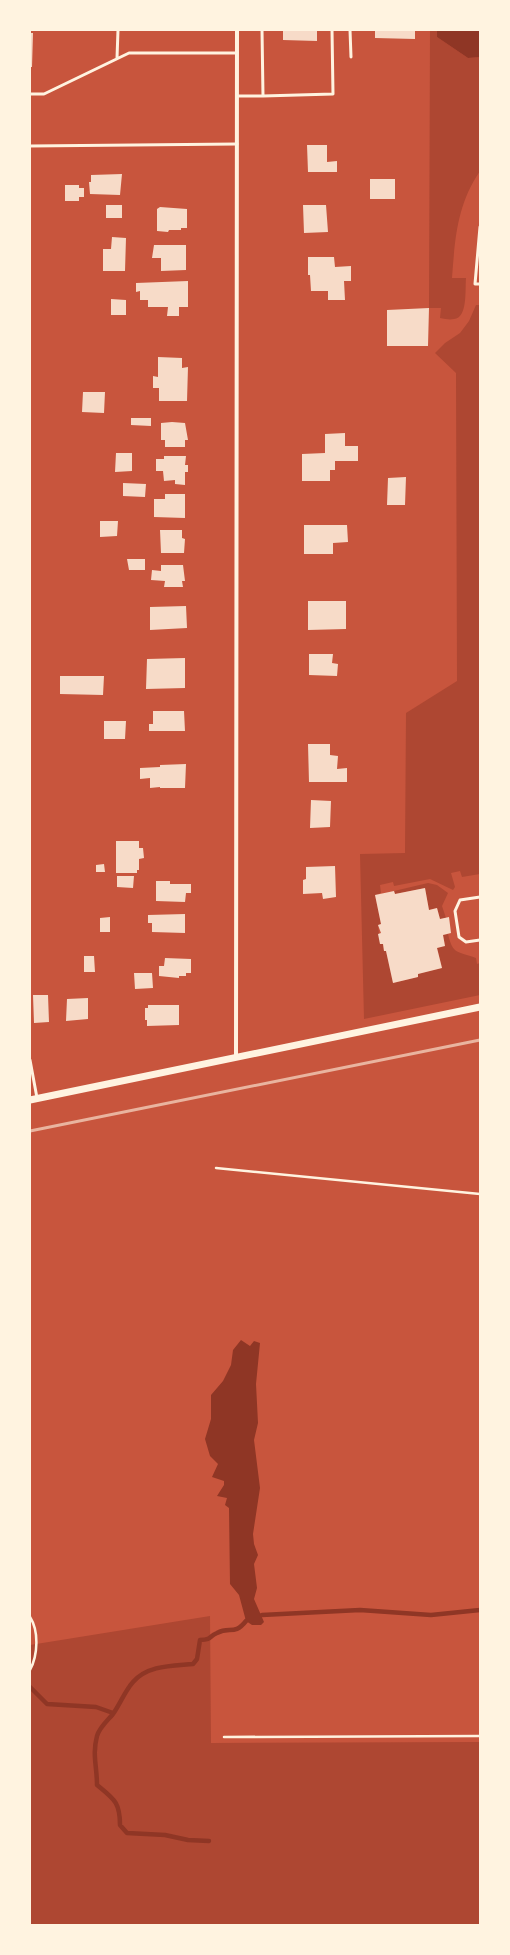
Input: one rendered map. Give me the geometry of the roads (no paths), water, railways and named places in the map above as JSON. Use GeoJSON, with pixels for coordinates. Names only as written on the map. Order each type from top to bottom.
{"type":"FeatureCollection","features":[{"type":"Feature","properties":{"kind":"street"},"geometry":{"type":"LineString","coordinates":[[236,1057],[237,30]]}},
{"type":"Feature","properties":{"kind":"street"},"geometry":{"type":"LineString","coordinates":[[34,1099],[480,1007]]}},
{"type":"Feature","properties":{"kind":"lane"},"geometry":{"type":"LineString","coordinates":[[117,58],[118,30]]}},
{"type":"Feature","properties":{"kind":"lane"},"geometry":{"type":"LineString","coordinates":[[262,30],[263,96]]}},
{"type":"Feature","properties":{"kind":"lane"},"geometry":{"type":"LineString","coordinates":[[237,96],[333,94],[332,30]]}},
{"type":"Feature","properties":{"kind":"lane"},"geometry":{"type":"LineString","coordinates":[[350,30],[350,57]]}},
{"type":"Feature","properties":{"kind":"lane"},"geometry":{"type":"LineString","coordinates":[[30,94],[44,94],[129,53],[237,52]]}},
{"type":"Feature","properties":{"kind":"lane"},"geometry":{"type":"LineString","coordinates":[[30,146],[237,144]]}},
{"type":"Feature","properties":{"kind":"lane"},"geometry":{"type":"LineString","coordinates":[[480,227],[475,284],[480,284]]}},
{"type":"Feature","properties":{"kind":"lane"},"geometry":{"type":"LineString","coordinates":[[480,896],[460,900],[455,911],[459,937],[466,942],[480,940]]}},
{"type":"Feature","properties":{"kind":"lane"},"geometry":{"type":"LineString","coordinates":[[30,1060],[34,1099]]}},
{"type":"Feature","properties":{"kind":"waterway"},"geometry":{"type":"LineString","coordinates":[[262,1615],[360,1610],[431,1615],[480,1610]]}},
{"type":"Feature","properties":{"kind":"waterway"},"geometry":{"type":"LineString","coordinates":[[209,1841],[188,1840],[165,1835],[127,1833],[120,1825],[119,1811],[115,1802],[97,1785],[95,1755],[97,1736],[104,1724],[113,1714],[125,1693],[139,1676],[161,1667],[193,1664],[197,1659],[200,1640],[209,1638],[221,1631],[235,1630],[242,1626],[246,1621]]}},
{"type":"Feature","properties":{"kind":"waterway"},"geometry":{"type":"LineString","coordinates":[[30,1687],[47,1704],[96,1707],[113,1713]]}},
{"type":"Feature","properties":{"kind":"railway"},"geometry":{"type":"LineString","coordinates":[[30,1131],[480,1040]]}}]}
